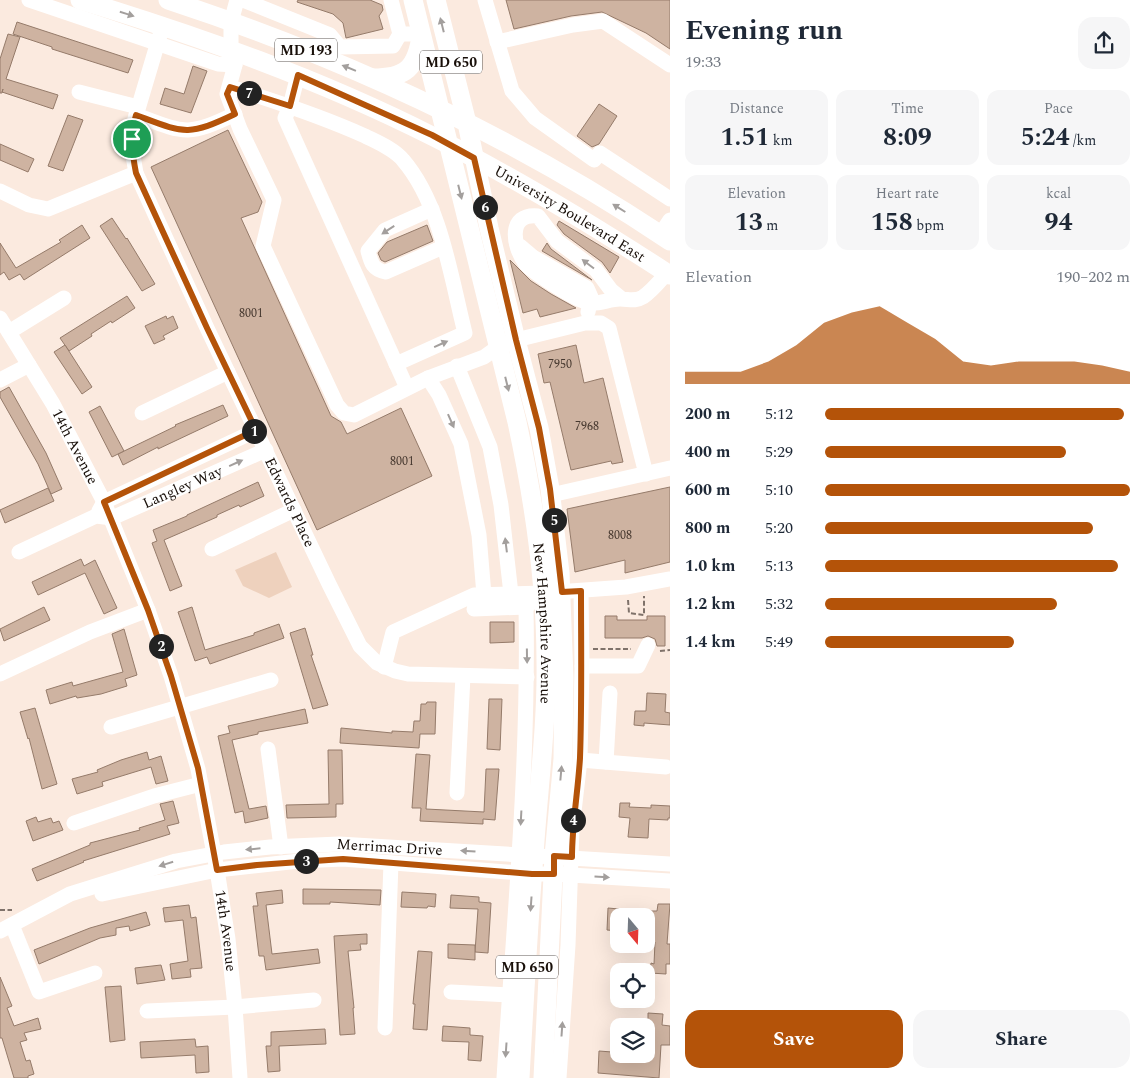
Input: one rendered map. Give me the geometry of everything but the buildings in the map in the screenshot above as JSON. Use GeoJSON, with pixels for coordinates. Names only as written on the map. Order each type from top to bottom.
{"type":"FeatureCollection","features":[{"type":"Feature","properties":{"kind":"main road","name":"University Boulevard East"},"geometry":{"type":"LineString","coordinates":[[80,0],[163,25],[233,57],[298,75],[449,144],[535,191],[669,273]]}},
{"type":"Feature","properties":{"kind":"main road","name":"University Boulevard East"},"geometry":{"type":"LineString","coordinates":[[168,0],[231,22],[373,78],[441,109],[667,232]]}},
{"type":"Feature","properties":{"kind":"main road","name":"New Hampshire Avenue"},"geometry":{"type":"LineString","coordinates":[[413,0],[517,422],[528,474],[540,558],[546,660],[546,699],[526,855],[520,1078]]}},
{"type":"Feature","properties":{"kind":"main road","name":"New Hampshire Avenue"},"geometry":{"type":"LineString","coordinates":[[436,0],[467,123],[516,340],[539,428],[571,591],[564,678],[562,759],[563,866],[543,1078]]}},
{"type":"Feature","properties":{"kind":"main road"},"geometry":{"type":"LineString","coordinates":[[373,78],[391,78],[411,66],[418,55],[422,33]]}},
{"type":"Feature","properties":{"kind":"street"},"geometry":{"type":"LineString","coordinates":[[29,0],[218,64],[233,57]]}},
{"type":"Feature","properties":{"kind":"street"},"geometry":{"type":"LineString","coordinates":[[237,0],[231,22],[233,57],[230,87],[227,94],[274,200],[263,246],[337,405],[344,414],[354,415],[428,378],[484,356],[498,347],[516,340],[585,323],[601,323],[609,328],[646,474]]}},
{"type":"Feature","properties":{"kind":"street"},"geometry":{"type":"LineString","coordinates":[[244,0],[330,36],[340,47],[393,46],[400,34],[391,0]]}},
{"type":"Feature","properties":{"kind":"street"},"geometry":{"type":"LineString","coordinates":[[485,0],[512,91],[535,118],[594,160],[600,152],[670,199]]}},
{"type":"Feature","properties":{"kind":"street"},"geometry":{"type":"LineString","coordinates":[[497,42],[573,25],[603,22],[670,65]]}},
{"type":"Feature","properties":{"kind":"street","name":"Edwards Place"},"geometry":{"type":"LineString","coordinates":[[163,25],[137,111],[132,139],[136,173],[228,372],[360,646],[372,659],[384,667],[408,674],[527,677]]}},
{"type":"Feature","properties":{"kind":"street"},"geometry":{"type":"LineString","coordinates":[[400,34],[422,33]]}},
{"type":"Feature","properties":{"kind":"street"},"geometry":{"type":"LineString","coordinates":[[298,75],[285,118],[407,388]]}},
{"type":"Feature","properties":{"kind":"street"},"geometry":{"type":"LineString","coordinates":[[230,87],[339,124],[379,143],[402,158],[414,175],[432,209],[465,333],[396,364]]}},
{"type":"Feature","properties":{"kind":"street"},"geometry":{"type":"LineString","coordinates":[[79,92],[137,111],[174,129],[187,131],[201,129],[235,114]]}},
{"type":"Feature","properties":{"kind":"street"},"geometry":{"type":"LineString","coordinates":[[0,191],[29,205],[48,209],[136,173]]}},
{"type":"Feature","properties":{"kind":"street"},"geometry":{"type":"LineString","coordinates":[[432,209],[385,230],[368,251],[371,264],[378,271],[386,272],[443,247]]}},
{"type":"Feature","properties":{"kind":"street"},"geometry":{"type":"LineString","coordinates":[[585,323],[590,303],[590,292],[587,288],[533,257],[518,245],[515,234],[517,225],[523,217],[530,215],[538,216],[557,241],[596,270],[611,290],[622,299],[628,301],[642,298],[669,273]]}},
{"type":"Feature","properties":{"kind":"street"},"geometry":{"type":"LineString","coordinates":[[9,332],[64,298]]}},
{"type":"Feature","properties":{"kind":"street"},"geometry":{"type":"LineString","coordinates":[[590,303],[622,299]]}},
{"type":"Feature","properties":{"kind":"street","name":"14th Avenue"},"geometry":{"type":"LineString","coordinates":[[0,318],[53,404],[112,518],[148,610],[171,676],[190,737],[217,870],[228,939],[240,1078]]}},
{"type":"Feature","properties":{"kind":"street"},"geometry":{"type":"LineString","coordinates":[[0,380],[29,365]]}},
{"type":"Feature","properties":{"kind":"street"},"geometry":{"type":"LineString","coordinates":[[457,366],[490,447],[501,505],[511,594]]}},
{"type":"Feature","properties":{"kind":"street"},"geometry":{"type":"LineString","coordinates":[[142,413],[228,372]]}},
{"type":"Feature","properties":{"kind":"street"},"geometry":{"type":"LineString","coordinates":[[428,378],[439,394],[461,444],[479,535],[484,595]]}},
{"type":"Feature","properties":{"kind":"street","name":"Langley Way"},"geometry":{"type":"LineString","coordinates":[[104,502],[256,430]]}},
{"type":"Feature","properties":{"kind":"street","name":"Langley Way"},"geometry":{"type":"LineString","coordinates":[[112,518],[266,450]]}},
{"type":"Feature","properties":{"kind":"street"},"geometry":{"type":"LineString","coordinates":[[551,495],[670,468]]}},
{"type":"Feature","properties":{"kind":"street"},"geometry":{"type":"LineString","coordinates":[[96,516],[104,502]]}},
{"type":"Feature","properties":{"kind":"street"},"geometry":{"type":"LineString","coordinates":[[212,549],[294,510]]}},
{"type":"Feature","properties":{"kind":"street"},"geometry":{"type":"LineString","coordinates":[[19,552],[96,516],[112,518]]}},
{"type":"Feature","properties":{"kind":"street"},"geometry":{"type":"LineString","coordinates":[[384,667],[393,632],[474,595],[626,588],[670,579]]}},
{"type":"Feature","properties":{"kind":"street"},"geometry":{"type":"LineString","coordinates":[[559,1078],[568,945],[563,866],[572,829],[580,760],[582,666],[571,591]]}},
{"type":"Feature","properties":{"kind":"street"},"geometry":{"type":"LineString","coordinates":[[474,609],[526,607],[543,593]]}},
{"type":"Feature","properties":{"kind":"street"},"geometry":{"type":"LineString","coordinates":[[526,607],[526,855]]}},
{"type":"Feature","properties":{"kind":"street"},"geometry":{"type":"LineString","coordinates":[[0,674],[90,632],[148,610]]}},
{"type":"Feature","properties":{"kind":"street"},"geometry":{"type":"LineString","coordinates":[[582,666],[638,666],[645,648]]}},
{"type":"Feature","properties":{"kind":"street"},"geometry":{"type":"LineString","coordinates":[[457,793],[463,676]]}},
{"type":"Feature","properties":{"kind":"street"},"geometry":{"type":"LineString","coordinates":[[111,727],[271,680]]}},
{"type":"Feature","properties":{"kind":"street"},"geometry":{"type":"LineString","coordinates":[[606,762],[610,693]]}},
{"type":"Feature","properties":{"kind":"street"},"geometry":{"type":"LineString","coordinates":[[268,749],[281,847]]}},
{"type":"Feature","properties":{"kind":"street"},"geometry":{"type":"LineString","coordinates":[[580,760],[666,767]]}},
{"type":"Feature","properties":{"kind":"street"},"geometry":{"type":"LineString","coordinates":[[74,823],[154,796],[201,784]]}},
{"type":"Feature","properties":{"kind":"street","name":"Merrimac Drive"},"geometry":{"type":"LineString","coordinates":[[6,928],[70,894],[176,860],[214,853],[281,847],[339,844],[526,855],[563,866],[670,881]]}},
{"type":"Feature","properties":{"kind":"street","name":"Merrimac Drive"},"geometry":{"type":"LineString","coordinates":[[31,916],[109,892],[217,870],[265,864],[343,859],[525,874],[563,866],[670,864]]}},
{"type":"Feature","properties":{"kind":"street"},"geometry":{"type":"LineString","coordinates":[[385,1028],[391,863]]}},
{"type":"Feature","properties":{"kind":"street"},"geometry":{"type":"LineString","coordinates":[[504,1078],[510,995],[525,874]]}},
{"type":"Feature","properties":{"kind":"street"},"geometry":{"type":"LineString","coordinates":[[6,928],[39,992],[95,973]]}},
{"type":"Feature","properties":{"kind":"street"},"geometry":{"type":"LineString","coordinates":[[451,992],[510,995]]}},
{"type":"Feature","properties":{"kind":"street"},"geometry":{"type":"LineString","coordinates":[[147,1011],[314,1000]]}},
{"type":"Feature","properties":{"kind":"path"},"geometry":{"type":"LineString","coordinates":[[628,603],[629,613],[644,615],[644,596]]}},
{"type":"Feature","properties":{"kind":"path"},"geometry":{"type":"LineString","coordinates":[[592,649],[645,648],[670,650]]}},
{"type":"Feature","properties":{"kind":"path"},"geometry":{"type":"LineString","coordinates":[[0,910],[14,910]]}},
{"type":"Feature","properties":{"kind":"shaded area"},"geometry":{"type":"Polygon","coordinates":[[[276,552],[292,587],[269,598],[243,586],[235,570],[276,552]]]}},
{"type":"Feature","properties":{"kind":"route"},"geometry":{"type":"LineString","coordinates":[[298,75],[432,135],[474,158],[489,228],[539,428],[550,489],[562,592],[581,591],[580,760],[572,829],[572,857],[554,856],[554,874],[532,874],[343,859],[300,861],[217,870],[198,768],[190,737],[148,610],[104,502],[256,430],[180,271],[136,173],[132,139],[136,115],[174,129],[187,131],[201,129],[235,114],[227,94],[230,87],[290,106],[298,75]]}}]}
